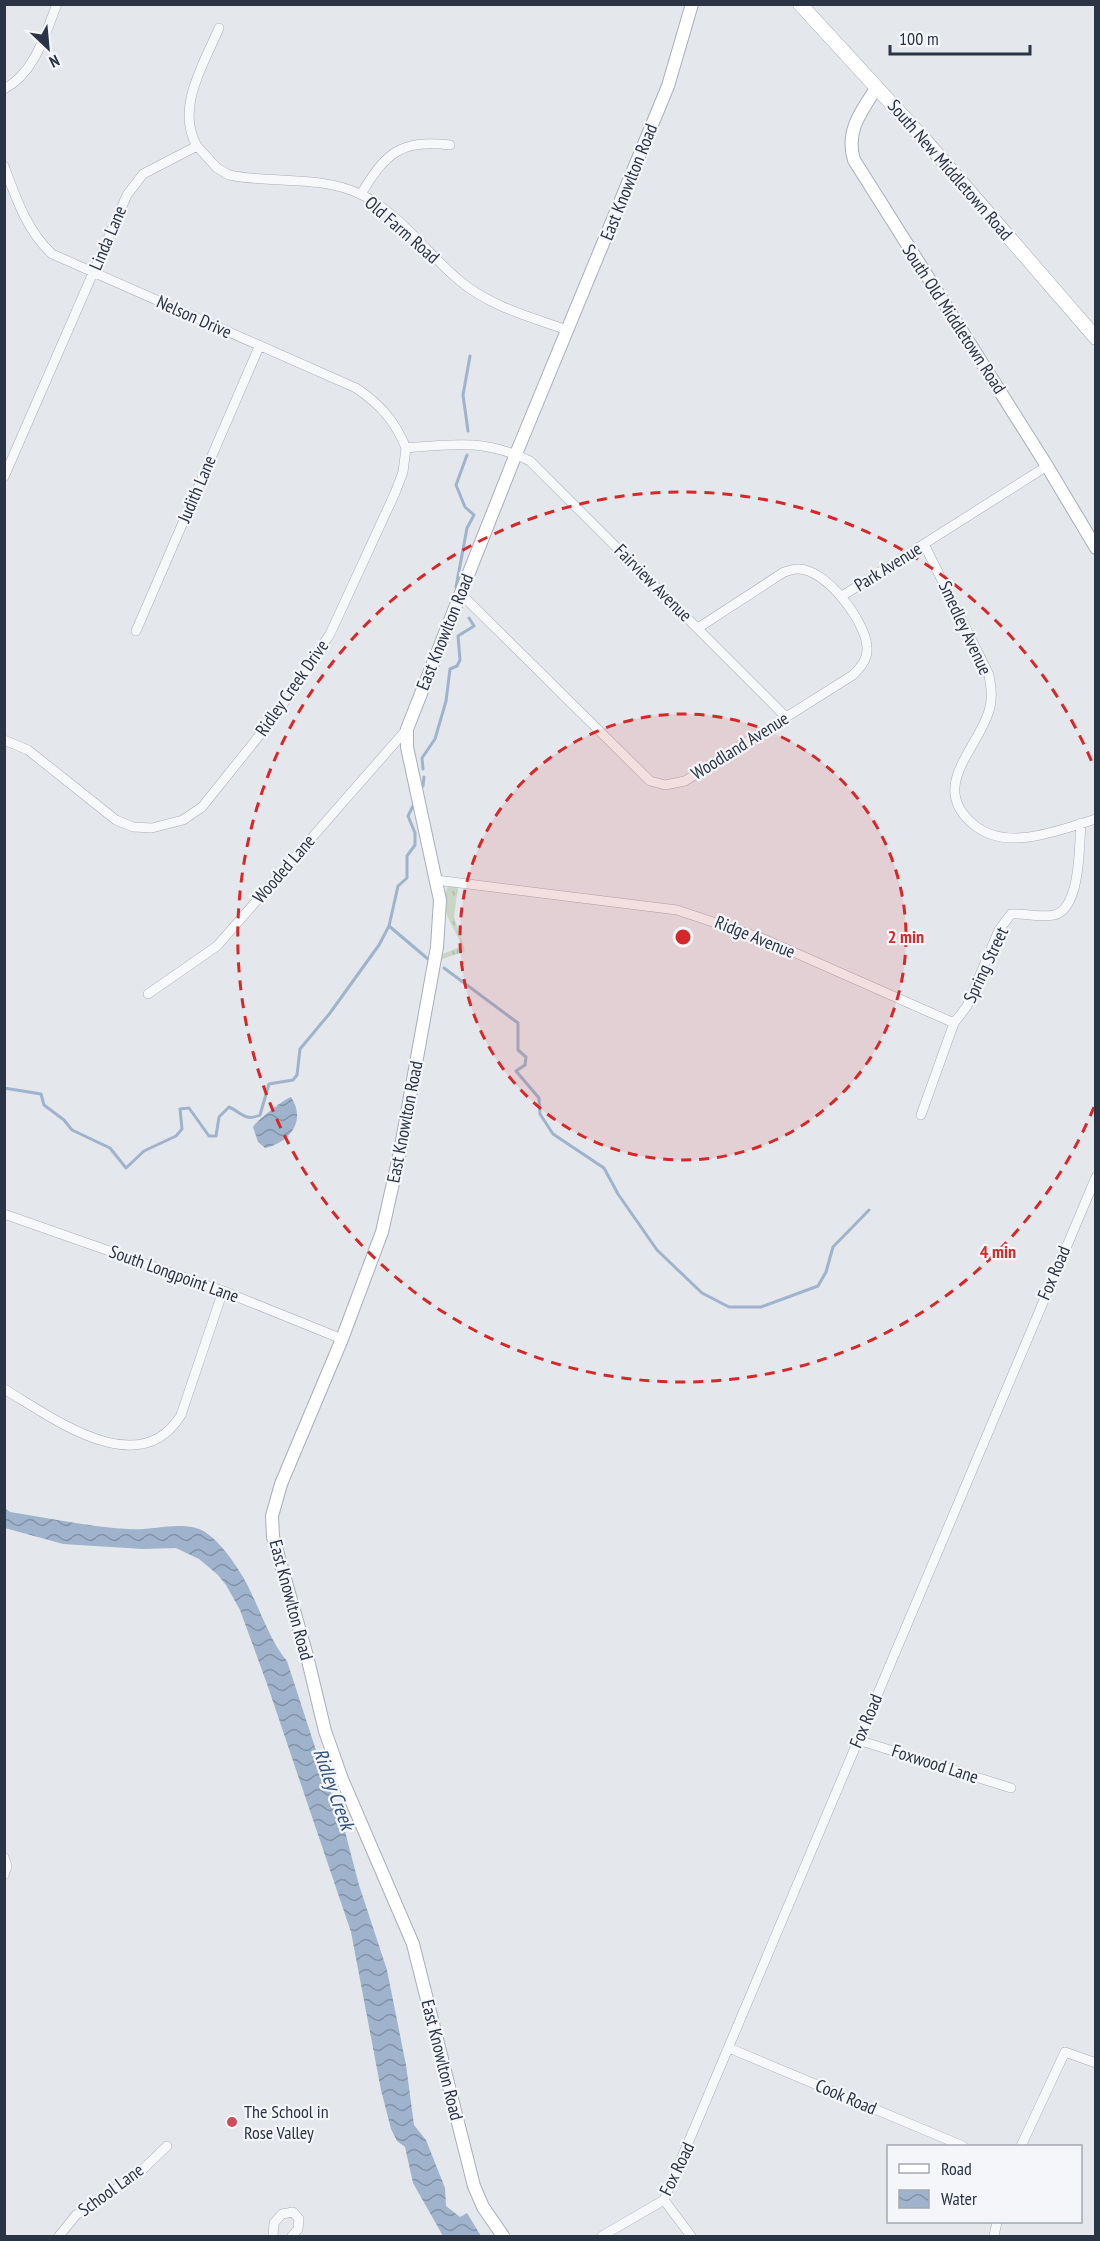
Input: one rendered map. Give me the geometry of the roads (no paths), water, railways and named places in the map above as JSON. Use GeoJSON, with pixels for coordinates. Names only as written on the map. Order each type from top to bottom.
{"type":"FeatureCollection","features":[{"type":"Feature","properties":{"kind":"main road","name":"East Knowlton Road"},"geometry":{"type":"LineString","coordinates":[[503,2236],[483,2207],[474,2186],[413,1944],[342,1779],[325,1731],[307,1656],[273,1537],[272,1516],[281,1484],[342,1339],[382,1232],[399,1159],[439,935],[441,911],[407,747],[407,729],[516,454],[668,86],[692,4]]}},
{"type":"Feature","properties":{"kind":"main road","name":"South New Middletown Road"},"geometry":{"type":"LineString","coordinates":[[800,4],[877,87],[1095,338]]}},
{"type":"Feature","properties":{"kind":"main road","name":"South Old Middletown Road"},"geometry":{"type":"LineString","coordinates":[[877,87],[854,126],[850,143],[854,160],[1047,466],[1095,548]]}},
{"type":"Feature","properties":{"kind":"street"},"geometry":{"type":"LineString","coordinates":[[4,88],[23,74],[35,57],[57,4]]}},
{"type":"Feature","properties":{"kind":"street"},"geometry":{"type":"LineString","coordinates":[[197,146],[188,123],[189,105],[219,28]]}},
{"type":"Feature","properties":{"kind":"street"},"geometry":{"type":"LineString","coordinates":[[361,194],[377,168],[395,151],[421,143],[450,145]]}},
{"type":"Feature","properties":{"kind":"street","name":"Old Farm Road"},"geometry":{"type":"LineString","coordinates":[[197,146],[217,168],[229,175],[328,185],[361,194],[385,211],[451,274],[474,291],[501,306],[567,330]]}},
{"type":"Feature","properties":{"kind":"street","name":"Linda Lane"},"geometry":{"type":"LineString","coordinates":[[4,477],[127,195],[137,180],[151,169],[197,146]]}},
{"type":"Feature","properties":{"kind":"street","name":"Nelson Drive"},"geometry":{"type":"LineString","coordinates":[[6,173],[29,228],[52,254],[356,388],[374,400],[390,417],[406,448]]}},
{"type":"Feature","properties":{"kind":"street","name":"Judith Lane"},"geometry":{"type":"LineString","coordinates":[[136,631],[259,347]]}},
{"type":"Feature","properties":{"kind":"street"},"geometry":{"type":"LineString","coordinates":[[406,448],[464,442],[516,454]]}},
{"type":"Feature","properties":{"kind":"street","name":"Ridley Creek Drive"},"geometry":{"type":"LineString","coordinates":[[4,740],[28,750],[103,812],[133,826],[152,828],[168,825],[183,820],[200,808],[275,716],[330,634],[396,494],[403,472],[406,448]]}},
{"type":"Feature","properties":{"kind":"street","name":"Fairview Avenue"},"geometry":{"type":"LineString","coordinates":[[516,454],[530,460],[786,717]]}},
{"type":"Feature","properties":{"kind":"street","name":"Park Avenue"},"geometry":{"type":"LineString","coordinates":[[698,628],[784,572],[799,568],[817,575],[842,596],[1047,466]]}},
{"type":"Feature","properties":{"kind":"street","name":"Smedley Avenue"},"geometry":{"type":"LineString","coordinates":[[924,544],[989,675],[992,698],[989,713],[963,762],[954,801],[962,815],[976,827],[996,836],[1024,838],[1095,819]]}},
{"type":"Feature","properties":{"kind":"street","name":"Woodland Avenue"},"geometry":{"type":"LineString","coordinates":[[460,593],[650,781],[665,785],[684,781],[853,675],[864,664],[867,648],[864,634],[842,596]]}},
{"type":"Feature","properties":{"kind":"street","name":"Wooded Lane"},"geometry":{"type":"LineString","coordinates":[[148,994],[217,946],[407,729]]}},
{"type":"Feature","properties":{"kind":"street","name":"Spring Street"},"geometry":{"type":"LineString","coordinates":[[921,1115],[954,1023],[967,1005],[999,930],[1011,914],[1055,915],[1065,908],[1075,892],[1081,823]]}},
{"type":"Feature","properties":{"kind":"street","name":"Ridge Avenue"},"geometry":{"type":"LineString","coordinates":[[436,879],[677,910],[720,922],[764,939],[954,1023]]}},
{"type":"Feature","properties":{"kind":"street","name":"Fox Road"},"geometry":{"type":"LineString","coordinates":[[602,2236],[664,2200],[1095,1177]]}},
{"type":"Feature","properties":{"kind":"street","name":"South Longpoint Lane"},"geometry":{"type":"LineString","coordinates":[[4,1214],[224,1292],[342,1339]]}},
{"type":"Feature","properties":{"kind":"street"},"geometry":{"type":"LineString","coordinates":[[4,1389],[71,1428],[103,1442],[125,1447],[150,1442],[172,1430],[180,1415],[224,1292]]}},
{"type":"Feature","properties":{"kind":"street","name":"Foxwood Lane"},"geometry":{"type":"LineString","coordinates":[[858,1740],[1011,1788]]}},
{"type":"Feature","properties":{"kind":"street"},"geometry":{"type":"LineString","coordinates":[[4,1857],[7,1866],[4,1875]]}},
{"type":"Feature","properties":{"kind":"street","name":"Cook Road"},"geometry":{"type":"LineString","coordinates":[[729,2048],[961,2145]]}},
{"type":"Feature","properties":{"kind":"street"},"geometry":{"type":"LineString","coordinates":[[1022,2145],[1065,2052],[1095,2063]]}},
{"type":"Feature","properties":{"kind":"street","name":"School Lane"},"geometry":{"type":"LineString","coordinates":[[59,2236],[76,2215],[138,2174],[167,2146]]}},
{"type":"Feature","properties":{"kind":"street"},"geometry":{"type":"LineString","coordinates":[[664,2200],[691,2236]]}},
{"type":"Feature","properties":{"kind":"street"},"geometry":{"type":"LineString","coordinates":[[273,2236],[274,2223],[282,2214],[292,2212],[299,2219],[298,2229],[292,2236]]}},
{"type":"Feature","properties":{"kind":"water"},"geometry":{"type":"Polygon","coordinates":[[[291,1097],[297,1114],[293,1130],[281,1141],[265,1148],[258,1142],[253,1127],[270,1110],[291,1097]]]}},
{"type":"Feature","properties":{"kind":"water"},"geometry":{"type":"Polygon","coordinates":[[[5,1508],[10,1512],[113,1528],[188,1526],[196,1528],[214,1539],[238,1569],[273,1641],[287,1661],[326,1781],[341,1816],[359,1885],[387,1970],[406,2065],[414,2125],[426,2140],[445,2188],[446,2206],[460,2217],[467,2213],[481,2236],[443,2236],[413,2183],[405,2147],[397,2141],[391,2129],[381,2090],[351,1932],[267,1684],[240,1610],[226,1585],[199,1559],[176,1548],[143,1549],[63,1544],[5,1528],[5,1508]]]}},
{"type":"Feature","properties":{"kind":"waterway"},"geometry":{"type":"LineString","coordinates":[[468,431],[463,395],[470,356]]}},
{"type":"Feature","properties":{"kind":"waterway"},"geometry":{"type":"LineString","coordinates":[[456,587],[467,528],[474,515],[465,507],[456,485],[467,455]]}},
{"type":"Feature","properties":{"kind":"waterway"},"geometry":{"type":"LineString","coordinates":[[423,769],[422,758],[435,739],[446,701],[450,669],[457,666],[460,660],[458,636],[474,626],[469,618]]}},
{"type":"Feature","properties":{"kind":"waterway"},"geometry":{"type":"LineString","coordinates":[[423,786],[424,777]]}},
{"type":"Feature","properties":{"kind":"waterway"},"geometry":{"type":"LineString","coordinates":[[4,1088],[41,1094],[44,1105],[64,1120],[72,1130],[110,1148],[126,1168],[144,1151],[176,1136],[182,1129],[180,1109],[189,1108],[209,1136],[216,1136],[219,1117],[229,1107],[243,1116],[260,1115],[269,1084],[293,1080],[297,1075],[300,1049],[330,1013],[379,945],[389,926],[398,886],[407,878],[407,856],[415,845],[415,833],[408,816],[414,804]]}},
{"type":"Feature","properties":{"kind":"waterway"},"geometry":{"type":"LineString","coordinates":[[389,926],[428,959]]}},
{"type":"Feature","properties":{"kind":"waterway"},"geometry":{"type":"LineString","coordinates":[[444,968],[518,1023],[518,1050],[526,1057],[525,1065],[516,1071],[539,1098],[540,1114],[553,1134],[604,1168],[618,1194],[657,1250],[702,1293],[729,1307],[761,1307],[818,1286],[826,1272],[833,1247],[869,1210]]}},
{"type":"Feature","properties":{"kind":"place","name":"The School in Rose Valley"},"geometry":{"type":"Point","coordinates":[232,2122]}},
{"type":"Feature","properties":{"kind":"water label","name":"Ridley Creek"},"geometry":{"type":"Point","coordinates":[334,1789]}}]}
